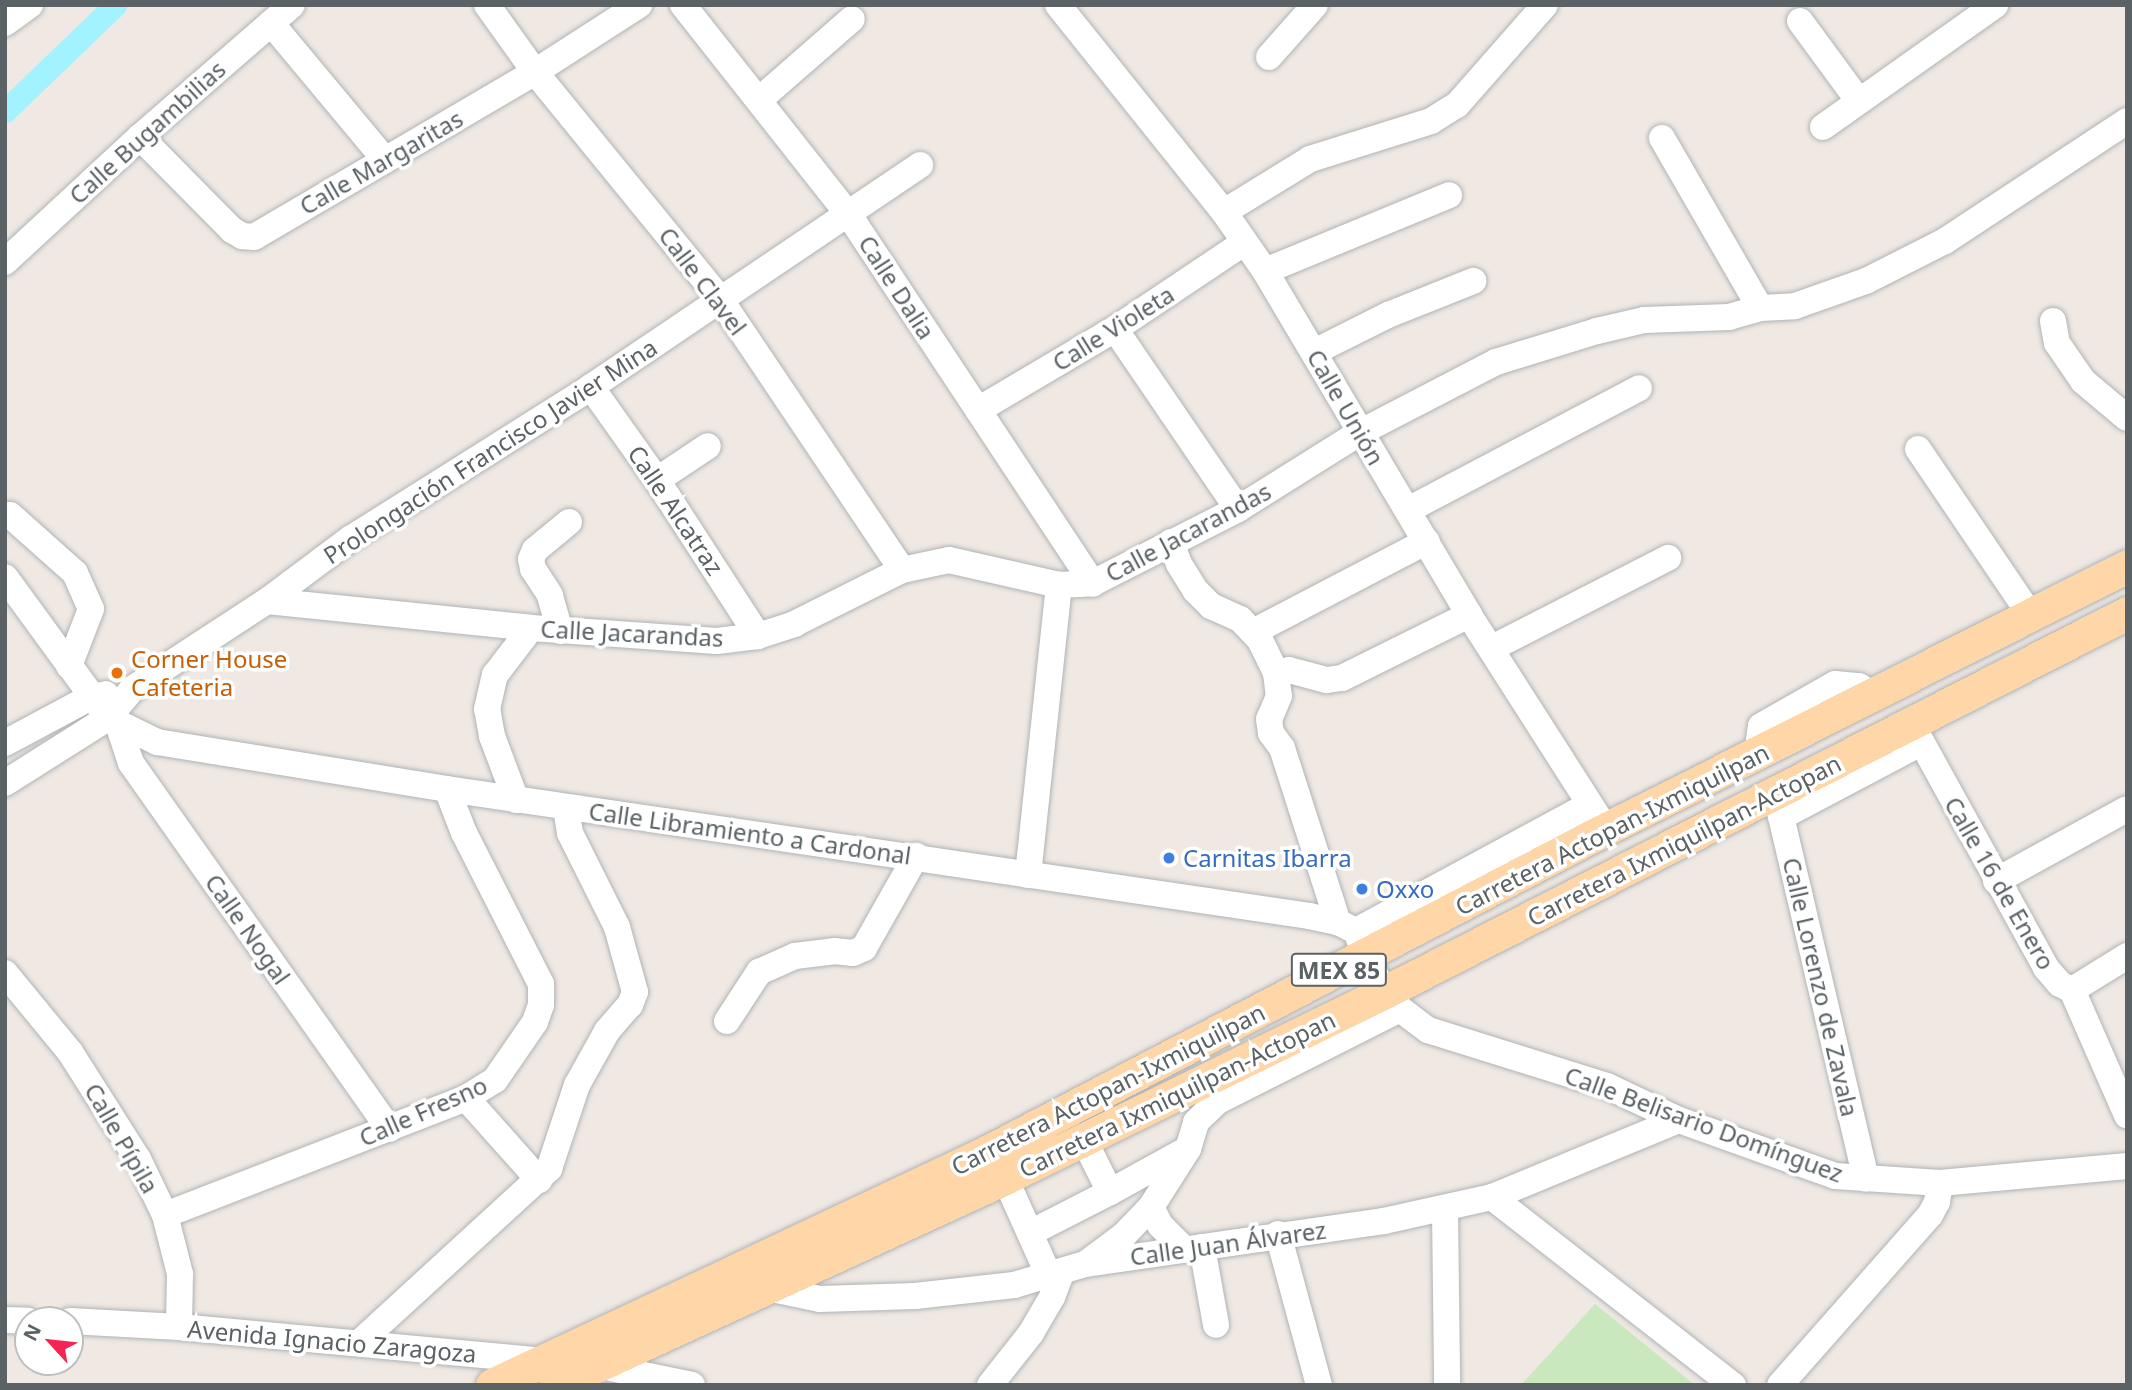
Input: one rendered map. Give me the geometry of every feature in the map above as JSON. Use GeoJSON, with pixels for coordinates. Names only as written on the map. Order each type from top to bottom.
{"type":"FeatureCollection","features":[{"type":"Feature","properties":{"kind":"main road","name":"Carretera Actopan-Ixmiquilpan"},"geometry":{"type":"LineString","coordinates":[[492,1385],[550,1373],[984,1154],[1354,937],[1597,817],[1757,754],[2127,566]]}},
{"type":"Feature","properties":{"kind":"main road","name":"Carretera Ixmiquilpan-Actopan"},"geometry":{"type":"LineString","coordinates":[[550,1373],[595,1365],[1392,1001],[1778,806],[1916,733],[2127,613]]}},
{"type":"Feature","properties":{"kind":"street"},"geometry":{"type":"LineString","coordinates":[[5,23],[30,5]]}},
{"type":"Feature","properties":{"kind":"street","name":"Calle Bugambilias"},"geometry":{"type":"LineString","coordinates":[[5,262],[140,137],[292,5]]}},
{"type":"Feature","properties":{"kind":"street","name":"Calle Clavel"},"geometry":{"type":"LineString","coordinates":[[487,5],[535,72],[720,299],[902,570]]}},
{"type":"Feature","properties":{"kind":"street","name":"Calle Margaritas"},"geometry":{"type":"LineString","coordinates":[[140,137],[232,230],[242,236],[254,237],[535,72],[639,5]]}},
{"type":"Feature","properties":{"kind":"street","name":"Calle Dalia"},"geometry":{"type":"LineString","coordinates":[[683,5],[849,215],[1093,583]]}},
{"type":"Feature","properties":{"kind":"street","name":"Calle Unión"},"geometry":{"type":"LineString","coordinates":[[1058,5],[1224,212],[1265,271],[1469,615],[1597,817]]}},
{"type":"Feature","properties":{"kind":"street"},"geometry":{"type":"LineString","coordinates":[[1269,57],[1315,5]]}},
{"type":"Feature","properties":{"kind":"street"},"geometry":{"type":"LineString","coordinates":[[1224,212],[1310,159],[1432,121],[1457,105],[1545,5]]}},
{"type":"Feature","properties":{"kind":"street"},"geometry":{"type":"LineString","coordinates":[[1823,127],[1995,5]]}},
{"type":"Feature","properties":{"kind":"street"},"geometry":{"type":"LineString","coordinates":[[759,100],[852,19]]}},
{"type":"Feature","properties":{"kind":"street"},"geometry":{"type":"LineString","coordinates":[[1800,21],[1858,100]]}},
{"type":"Feature","properties":{"kind":"street"},"geometry":{"type":"LineString","coordinates":[[271,23],[385,160]]}},
{"type":"Feature","properties":{"kind":"street","name":"Calle Jacarandas"},"geometry":{"type":"LineString","coordinates":[[267,601],[560,631],[717,641],[758,636],[794,624],[902,570],[949,560],[1059,585],[1093,583],[1238,509],[1359,433],[1496,362],[1597,331],[1644,320],[1729,317],[1760,308],[1795,306],[1866,281],[1925,251],[2037,182],[2127,121]]}},
{"type":"Feature","properties":{"kind":"street"},"geometry":{"type":"LineString","coordinates":[[1662,138],[1760,308]]}},
{"type":"Feature","properties":{"kind":"street","name":"Prolongación Francisco Javier Mina"},"geometry":{"type":"LineString","coordinates":[[5,743],[90,697],[132,689],[267,601],[350,539],[590,387],[920,165]]}},
{"type":"Feature","properties":{"kind":"street"},"geometry":{"type":"LineString","coordinates":[[1265,271],[1448,195]]}},
{"type":"Feature","properties":{"kind":"street","name":"Calle Violeta"},"geometry":{"type":"LineString","coordinates":[[978,410],[1115,329],[1245,242]]}},
{"type":"Feature","properties":{"kind":"street"},"geometry":{"type":"LineString","coordinates":[[1314,352],[1388,315],[1473,281]]}},
{"type":"Feature","properties":{"kind":"street"},"geometry":{"type":"LineString","coordinates":[[2053,321],[2057,343],[2083,381],[2127,418]]}},
{"type":"Feature","properties":{"kind":"street"},"geometry":{"type":"LineString","coordinates":[[1115,329],[1238,509]]}},
{"type":"Feature","properties":{"kind":"street","name":"Calle Alcatraz"},"geometry":{"type":"LineString","coordinates":[[590,387],[657,480],[758,636]]}},
{"type":"Feature","properties":{"kind":"street"},"geometry":{"type":"LineString","coordinates":[[1408,510],[1639,388]]}},
{"type":"Feature","properties":{"kind":"street"},"geometry":{"type":"LineString","coordinates":[[657,480],[708,446]]}},
{"type":"Feature","properties":{"kind":"street"},"geometry":{"type":"LineString","coordinates":[[1918,449],[2031,616]]}},
{"type":"Feature","properties":{"kind":"street"},"geometry":{"type":"LineString","coordinates":[[5,517],[10,515],[75,573],[91,609],[69,666]]}},
{"type":"Feature","properties":{"kind":"street"},"geometry":{"type":"LineString","coordinates":[[560,631],[550,595],[533,569],[531,559],[535,550],[569,523]]}},
{"type":"Feature","properties":{"kind":"street"},"geometry":{"type":"LineString","coordinates":[[1252,632],[1427,541]]}},
{"type":"Feature","properties":{"kind":"street"},"geometry":{"type":"LineString","coordinates":[[990,1385],[1031,1333],[1065,1271],[1123,1236],[1151,1207],[1188,1149],[1196,1122],[1218,1101],[1392,1001],[1354,937],[1282,747],[1271,733],[1269,719],[1279,696],[1276,673],[1252,632],[1240,619],[1211,606],[1195,590],[1179,564],[1171,542]]}},
{"type":"Feature","properties":{"kind":"street"},"geometry":{"type":"LineString","coordinates":[[1492,648],[1668,558]]}},
{"type":"Feature","properties":{"kind":"street"},"geometry":{"type":"LineString","coordinates":[[5,577],[90,697],[113,721]]}},
{"type":"Feature","properties":{"kind":"street"},"geometry":{"type":"LineString","coordinates":[[1028,876],[1059,585]]}},
{"type":"Feature","properties":{"kind":"street"},"geometry":{"type":"LineString","coordinates":[[1276,673],[1289,670],[1327,680],[1342,678],[1469,615]]}},
{"type":"Feature","properties":{"kind":"street"},"geometry":{"type":"LineString","coordinates":[[516,800],[492,736],[488,709],[495,675],[531,628]]}},
{"type":"Feature","properties":{"kind":"street","name":"Prolongación Francisco Javier Mina"},"geometry":{"type":"LineString","coordinates":[[6,780],[113,721],[132,689]]}},
{"type":"Feature","properties":{"kind":"street","name":"Calle Libramiento a Cardonal"},"geometry":{"type":"LineString","coordinates":[[113,721],[157,742],[516,800],[916,856],[1354,937]]}},
{"type":"Feature","properties":{"kind":"street","name":"Calle Nogal"},"geometry":{"type":"LineString","coordinates":[[113,721],[131,763],[388,1129]]}},
{"type":"Feature","properties":{"kind":"street","name":"Calle 16 de Enero"},"geometry":{"type":"LineString","coordinates":[[1916,733],[2046,968],[2060,984],[2072,990],[2127,1115]]}},
{"type":"Feature","properties":{"kind":"street","name":"Calle Fresno"},"geometry":{"type":"LineString","coordinates":[[166,1214],[466,1098],[495,1080],[528,1031],[541,1005],[541,984],[464,833],[447,789]]}},
{"type":"Feature","properties":{"kind":"street","name":"Calle Lorenzo de Zavala"},"geometry":{"type":"LineString","coordinates":[[1778,806],[1866,1180]]}},
{"type":"Feature","properties":{"kind":"street"},"geometry":{"type":"LineString","coordinates":[[359,1343],[548,1169],[558,1146],[576,1085],[607,1031],[631,1005],[635,992],[617,927],[570,833],[566,807]]}},
{"type":"Feature","properties":{"kind":"street"},"geometry":{"type":"LineString","coordinates":[[1996,881],[2127,808]]}},
{"type":"Feature","properties":{"kind":"street"},"geometry":{"type":"LineString","coordinates":[[727,1021],[759,971],[795,956],[834,951],[853,953],[864,948],[916,856]]}},
{"type":"Feature","properties":{"kind":"street"},"geometry":{"type":"LineString","coordinates":[[2072,990],[2127,956]]}},
{"type":"Feature","properties":{"kind":"street","name":"Calle Pípila"},"geometry":{"type":"LineString","coordinates":[[5,973],[70,1052],[138,1159],[166,1214],[180,1274],[179,1327]]}},
{"type":"Feature","properties":{"kind":"street","name":"Calle Belisario Domínguez"},"geometry":{"type":"LineString","coordinates":[[1392,1001],[1428,1030],[1607,1086],[1679,1120],[1835,1176],[1940,1183],[2127,1167]]}},
{"type":"Feature","properties":{"kind":"street"},"geometry":{"type":"LineString","coordinates":[[466,1098],[538,1180]]}},
{"type":"Feature","properties":{"kind":"street","name":"Calle Juan Álvarez"},"geometry":{"type":"LineString","coordinates":[[763,1287],[820,1299],[915,1296],[1014,1285],[1065,1271],[1193,1248],[1384,1221],[1492,1197],[1679,1120]]}},
{"type":"Feature","properties":{"kind":"street"},"geometry":{"type":"LineString","coordinates":[[1084,1140],[1110,1192]]}},
{"type":"Feature","properties":{"kind":"street"},"geometry":{"type":"LineString","coordinates":[[1030,1233],[1188,1149]]}},
{"type":"Feature","properties":{"kind":"street"},"geometry":{"type":"LineString","coordinates":[[1005,1178],[1030,1233],[1065,1271]]}},
{"type":"Feature","properties":{"kind":"street"},"geometry":{"type":"LineString","coordinates":[[1780,1385],[1930,1215],[1937,1202],[1940,1183]]}},
{"type":"Feature","properties":{"kind":"street"},"geometry":{"type":"LineString","coordinates":[[1492,1197],[1733,1385]]}},
{"type":"Feature","properties":{"kind":"street"},"geometry":{"type":"LineString","coordinates":[[1151,1207],[1160,1225],[1193,1248],[1216,1325]]}},
{"type":"Feature","properties":{"kind":"street"},"geometry":{"type":"LineString","coordinates":[[1445,1209],[1447,1385]]}},
{"type":"Feature","properties":{"kind":"street"},"geometry":{"type":"LineString","coordinates":[[1278,1234],[1319,1385]]}},
{"type":"Feature","properties":{"kind":"street","name":"Avenida Ignacio Zaragoza"},"geometry":{"type":"LineString","coordinates":[[84,1322],[359,1343],[550,1373]]}},
{"type":"Feature","properties":{"kind":"street"},"geometry":{"type":"LineString","coordinates":[[595,1365],[692,1385]]}},
{"type":"Feature","properties":{"kind":"green space"},"geometry":{"type":"Polygon","coordinates":[[[1595,1304],[1695,1385],[1521,1385],[1595,1304]]]}},
{"type":"Feature","properties":{"kind":"waterway"},"geometry":{"type":"LineString","coordinates":[[5,111],[115,5]]}},
{"type":"Feature","properties":{"kind":"place","name":"Corner House Cafeteria"},"geometry":{"type":"Point","coordinates":[117,673]}},
{"type":"Feature","properties":{"kind":"place","name":"Carnitas Ibarra"},"geometry":{"type":"Point","coordinates":[1169,858]}},
{"type":"Feature","properties":{"kind":"place","name":"Oxxo"},"geometry":{"type":"Point","coordinates":[1362,889]}}]}
